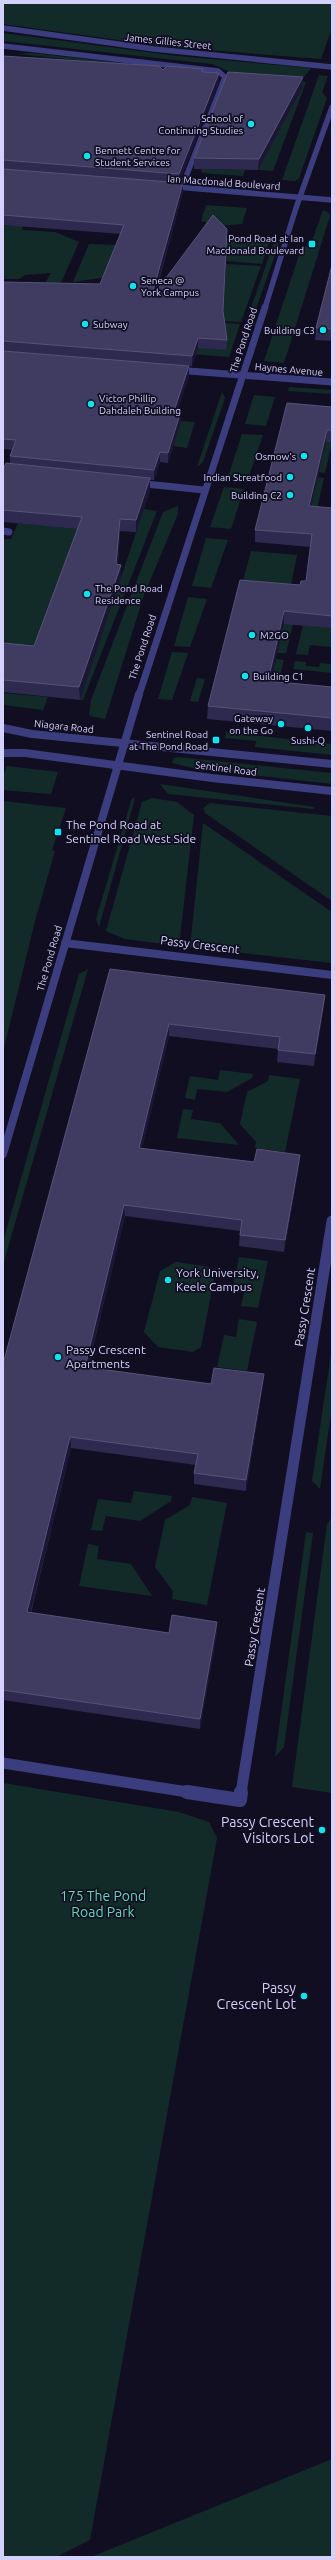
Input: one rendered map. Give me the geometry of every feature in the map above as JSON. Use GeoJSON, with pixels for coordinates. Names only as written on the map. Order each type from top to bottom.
{"type":"FeatureCollection","features":[{"type":"Feature","properties":{"kind":"street","name":"James Gillies Street"},"geometry":{"type":"LineString","coordinates":[[3,28],[154,50],[332,66]]}},
{"type":"Feature","properties":{"kind":"street"},"geometry":{"type":"LineString","coordinates":[[3,46],[168,63],[208,68],[218,71],[225,77],[182,187]]}},
{"type":"Feature","properties":{"kind":"street"},"geometry":{"type":"LineString","coordinates":[[165,71],[168,63]]}},
{"type":"Feature","properties":{"kind":"street","name":"The Pond Road"},"geometry":{"type":"LineString","coordinates":[[3,1154],[124,742],[204,490],[244,375],[300,197],[332,107]]}},
{"type":"Feature","properties":{"kind":"street","name":"Ian Macdonald Boulevard"},"geometry":{"type":"LineString","coordinates":[[167,186],[332,200]]}},
{"type":"Feature","properties":{"kind":"street","name":"Haynes Avenue"},"geometry":{"type":"LineString","coordinates":[[172,369],[332,382]]}},
{"type":"Feature","properties":{"kind":"street"},"geometry":{"type":"LineString","coordinates":[[124,482],[204,490]]}},
{"type":"Feature","properties":{"kind":"street","name":"Niagara Road"},"geometry":{"type":"LineString","coordinates":[[3,728],[124,742]]}},
{"type":"Feature","properties":{"kind":"street","name":"Sentinel Road"},"geometry":{"type":"LineString","coordinates":[[124,742],[332,764]]}},
{"type":"Feature","properties":{"kind":"street"},"geometry":{"type":"LineString","coordinates":[[3,753],[25,753],[117,765]]}},
{"type":"Feature","properties":{"kind":"street","name":"Sentinel Road"},"geometry":{"type":"LineString","coordinates":[[117,765],[332,791]]}},
{"type":"Feature","properties":{"kind":"street","name":"Passy Crescent"},"geometry":{"type":"LineString","coordinates":[[65,943],[332,975]]}},
{"type":"Feature","properties":{"kind":"street","name":"Passy Crescent"},"geometry":{"type":"LineString","coordinates":[[3,1763],[240,1800],[332,1221]]}},
{"type":"Feature","properties":{"kind":"green space"},"geometry":{"type":"Polygon","coordinates":[[[3,3],[332,3],[332,28],[321,59],[169,47],[3,24],[3,3]]]}},
{"type":"Feature","properties":{"kind":"green space"},"geometry":{"type":"Polygon","coordinates":[[[3,33],[177,56],[311,68],[304,77],[230,72],[212,64],[3,41],[3,33]]]}},
{"type":"Feature","properties":{"kind":"green space"},"geometry":{"type":"Polygon","coordinates":[[[30,53],[143,65],[151,68],[18,54],[30,53]]]}},
{"type":"Feature","properties":{"kind":"green space"},"geometry":{"type":"Polygon","coordinates":[[[319,75],[328,76],[322,92],[327,98],[299,178],[295,181],[282,180],[319,75]]]}},
{"type":"Feature","properties":{"kind":"green space"},"geometry":{"type":"Polygon","coordinates":[[[253,78],[306,82],[273,171],[258,170],[302,88],[253,78]]]}},
{"type":"Feature","properties":{"kind":"green space"},"geometry":{"type":"Polygon","coordinates":[[[201,169],[245,170],[243,176],[202,173],[201,169]]]}},
{"type":"Feature","properties":{"kind":"green space"},"geometry":{"type":"Polygon","coordinates":[[[206,205],[247,208],[242,224],[219,226],[201,221],[206,205]]]}},
{"type":"Feature","properties":{"kind":"green space"},"geometry":{"type":"Polygon","coordinates":[[[323,210],[328,212],[330,216],[284,363],[264,361],[302,246],[317,247],[318,242],[312,241],[323,210]]]}},
{"type":"Feature","properties":{"kind":"green space"},"geometry":{"type":"Polygon","coordinates":[[[3,225],[23,226],[22,230],[55,232],[79,242],[61,283],[44,285],[51,273],[25,275],[19,279],[3,279],[3,225]]]}},
{"type":"Feature","properties":{"kind":"green space"},"geometry":{"type":"Polygon","coordinates":[[[227,238],[269,242],[262,264],[226,261],[227,238]]]}},
{"type":"Feature","properties":{"kind":"green space"},"geometry":{"type":"Polygon","coordinates":[[[274,242],[279,243],[249,329],[244,328],[274,242]]]}},
{"type":"Feature","properties":{"kind":"green space"},"geometry":{"type":"Polygon","coordinates":[[[89,244],[120,245],[107,277],[73,282],[89,244]]]}},
{"type":"Feature","properties":{"kind":"green space"},"geometry":{"type":"Polygon","coordinates":[[[226,264],[261,266],[241,322],[223,321],[226,264]]]}},
{"type":"Feature","properties":{"kind":"green space"},"geometry":{"type":"Polygon","coordinates":[[[213,322],[240,324],[229,357],[103,347],[213,322]]]}},
{"type":"Feature","properties":{"kind":"green space"},"geometry":{"type":"Polygon","coordinates":[[[289,387],[332,390],[332,394],[288,391],[289,387]]]}},
{"type":"Feature","properties":{"kind":"green space"},"geometry":{"type":"Polygon","coordinates":[[[222,392],[225,398],[203,462],[197,467],[222,392]]]}},
{"type":"Feature","properties":{"kind":"green space"},"geometry":{"type":"Polygon","coordinates":[[[254,395],[275,397],[266,426],[245,424],[254,395]]]}},
{"type":"Feature","properties":{"kind":"green space"},"geometry":{"type":"Polygon","coordinates":[[[181,421],[195,422],[187,448],[173,446],[181,421]]]}},
{"type":"Feature","properties":{"kind":"green space"},"geometry":{"type":"Polygon","coordinates":[[[242,434],[263,435],[248,479],[228,477],[242,434]]]}},
{"type":"Feature","properties":{"kind":"green space"},"geometry":{"type":"Polygon","coordinates":[[[326,442],[332,443],[325,473],[319,472],[326,442]]]}},
{"type":"Feature","properties":{"kind":"green space"},"geometry":{"type":"Polygon","coordinates":[[[318,477],[324,478],[316,513],[310,512],[318,477]]]}},
{"type":"Feature","properties":{"kind":"green space"},"geometry":{"type":"Polygon","coordinates":[[[224,487],[244,489],[231,529],[210,527],[224,487]]]}},
{"type":"Feature","properties":{"kind":"green space"},"geometry":{"type":"Polygon","coordinates":[[[178,506],[178,514],[144,595],[105,719],[89,716],[91,700],[163,512],[178,506]]]}},
{"type":"Feature","properties":{"kind":"green space"},"geometry":{"type":"Polygon","coordinates":[[[144,509],[157,511],[83,700],[80,700],[144,509]]]}},
{"type":"Feature","properties":{"kind":"green space"},"geometry":{"type":"Polygon","coordinates":[[[18,523],[98,531],[41,644],[3,655],[3,539],[11,539],[18,523]]]}},
{"type":"Feature","properties":{"kind":"green space"},"geometry":{"type":"Polygon","coordinates":[[[206,538],[228,540],[211,588],[192,586],[206,538]]]}},
{"type":"Feature","properties":{"kind":"green space"},"geometry":{"type":"Polygon","coordinates":[[[251,551],[297,555],[291,585],[243,581],[251,551]]]}},
{"type":"Feature","properties":{"kind":"green space"},"geometry":{"type":"Polygon","coordinates":[[[188,597],[207,599],[190,647],[174,646],[188,597]]]}},
{"type":"Feature","properties":{"kind":"green space"},"geometry":{"type":"Polygon","coordinates":[[[284,623],[293,624],[286,653],[277,653],[284,623]]]}},
{"type":"Feature","properties":{"kind":"green space"},"geometry":{"type":"Polygon","coordinates":[[[303,625],[332,628],[332,647],[310,645],[308,655],[296,654],[303,625]]]}},
{"type":"Feature","properties":{"kind":"green space"},"geometry":{"type":"Polygon","coordinates":[[[172,652],[188,653],[172,700],[158,699],[172,652]]]}},
{"type":"Feature","properties":{"kind":"green space"},"geometry":{"type":"Polygon","coordinates":[[[276,659],[284,660],[277,686],[268,693],[276,659]]]}},
{"type":"Feature","properties":{"kind":"green space"},"geometry":{"type":"Polygon","coordinates":[[[295,661],[306,662],[306,666],[319,667],[320,663],[332,664],[332,673],[293,669],[295,661]]]}},
{"type":"Feature","properties":{"kind":"green space"},"geometry":{"type":"Polygon","coordinates":[[[197,678],[205,679],[198,702],[190,701],[197,678]]]}},
{"type":"Feature","properties":{"kind":"green space"},"geometry":{"type":"Polygon","coordinates":[[[3,693],[48,697],[43,710],[3,705],[3,693]]]}},
{"type":"Feature","properties":{"kind":"green space"},"geometry":{"type":"Polygon","coordinates":[[[226,732],[332,744],[332,755],[255,747],[256,741],[225,738],[226,732]]]}},
{"type":"Feature","properties":{"kind":"green space"},"geometry":{"type":"Polygon","coordinates":[[[178,757],[332,773],[332,784],[197,769],[172,763],[174,758],[178,757]]]}},
{"type":"Feature","properties":{"kind":"green space"},"geometry":{"type":"Polygon","coordinates":[[[7,766],[58,772],[51,794],[3,790],[3,776],[7,766]]]}},
{"type":"Feature","properties":{"kind":"green space"},"geometry":{"type":"Polygon","coordinates":[[[160,784],[314,807],[313,809],[168,794],[160,784]]]}},
{"type":"Feature","properties":{"kind":"green space"},"geometry":{"type":"Polygon","coordinates":[[[132,798],[135,798],[99,927],[96,919],[132,798]]]}},
{"type":"Feature","properties":{"kind":"green space"},"geometry":{"type":"Polygon","coordinates":[[[152,798],[177,802],[194,815],[179,946],[125,939],[106,931],[142,802],[152,798]]]}},
{"type":"Feature","properties":{"kind":"green space"},"geometry":{"type":"Polygon","coordinates":[[[3,801],[66,808],[52,850],[55,851],[35,921],[3,1052],[3,801]]]}},
{"type":"Feature","properties":{"kind":"green space"},"geometry":{"type":"Polygon","coordinates":[[[210,803],[332,816],[332,901],[205,813],[203,808],[210,803]]]}},
{"type":"Feature","properties":{"kind":"green space"},"geometry":{"type":"Polygon","coordinates":[[[203,823],[332,912],[332,963],[190,947],[203,823]]]}},
{"type":"Feature","properties":{"kind":"green space"},"geometry":{"type":"Polygon","coordinates":[[[88,969],[3,1265],[3,1242],[79,974],[88,969]]]}},
{"type":"Feature","properties":{"kind":"green space"},"geometry":{"type":"Polygon","coordinates":[[[220,1070],[253,1074],[252,1078],[227,1092],[197,1089],[195,1100],[185,1098],[190,1076],[218,1080],[220,1070]]]}},
{"type":"Feature","properties":{"kind":"green space"},"geometry":{"type":"Polygon","coordinates":[[[269,1075],[300,1079],[285,1152],[255,1148],[256,1142],[240,1124],[247,1092],[268,1081],[269,1075]]]}},
{"type":"Feature","properties":{"kind":"green space"},"geometry":{"type":"Polygon","coordinates":[[[183,1109],[193,1110],[191,1119],[220,1123],[239,1145],[177,1138],[183,1109]]]}},
{"type":"Feature","properties":{"kind":"green space"},"geometry":{"type":"Polygon","coordinates":[[[239,1257],[268,1261],[258,1308],[241,1306],[245,1289],[233,1287],[239,1257]]]}},
{"type":"Feature","properties":{"kind":"green space"},"geometry":{"type":"Polygon","coordinates":[[[176,1262],[210,1267],[215,1273],[201,1347],[193,1352],[158,1347],[144,1332],[160,1271],[176,1262]]]}},
{"type":"Feature","properties":{"kind":"green space"},"geometry":{"type":"Polygon","coordinates":[[[239,1319],[257,1322],[247,1371],[217,1367],[224,1335],[236,1337],[239,1319]]]}},
{"type":"Feature","properties":{"kind":"green space"},"geometry":{"type":"Polygon","coordinates":[[[332,1347],[332,1406],[320,1489],[312,1481],[332,1347]]]}},
{"type":"Feature","properties":{"kind":"green space"},"geometry":{"type":"Polygon","coordinates":[[[134,1491],[172,1496],[171,1501],[140,1521],[106,1516],[102,1531],[91,1530],[98,1499],[131,1503],[134,1491]]]}},
{"type":"Feature","properties":{"kind":"green space"},"geometry":{"type":"Polygon","coordinates":[[[192,1497],[227,1503],[207,1605],[172,1599],[173,1591],[155,1567],[165,1520],[190,1505],[192,1497]]]}},
{"type":"Feature","properties":{"kind":"green space"},"geometry":{"type":"Polygon","coordinates":[[[332,1517],[332,1793],[292,1787],[327,1524],[332,1517]]]}},
{"type":"Feature","properties":{"kind":"green space"},"geometry":{"type":"Polygon","coordinates":[[[306,1532],[313,1533],[284,1747],[275,1757],[306,1532]]]}},
{"type":"Feature","properties":{"kind":"green space"},"geometry":{"type":"Polygon","coordinates":[[[88,1544],[99,1546],[97,1559],[131,1564],[152,1596],[79,1586],[88,1544]]]}},
{"type":"Feature","properties":{"kind":"green space","name":"175 The Pond Road Park"},"geometry":{"type":"Polygon","coordinates":[[[3,1783],[179,1812],[209,1822],[217,1838],[90,2540],[56,2557],[3,2557],[3,1783]]]}},
{"type":"Feature","properties":{"kind":"green space"},"geometry":{"type":"Polygon","coordinates":[[[332,2459],[332,2557],[91,2557],[332,2459]]]}},
{"type":"Feature","properties":{"kind":"building"},"geometry":{"type":"Polygon","coordinates":[[[3,56],[159,66],[163,70],[167,66],[203,69],[202,72],[219,73],[179,174],[3,160],[3,56]]]}},
{"type":"Feature","properties":{"kind":"building","name":"School of Continuing Studies"},"geometry":{"type":"Polygon","coordinates":[[[228,72],[303,77],[259,159],[194,158],[228,72]]]}},
{"type":"Feature","properties":{"kind":"building"},"geometry":{"type":"Polygon","coordinates":[[[3,169],[183,183],[151,298],[213,215],[227,229],[223,311],[227,340],[198,338],[192,356],[3,341],[3,282],[100,284],[124,225],[3,215],[3,169]]]}},
{"type":"Feature","properties":{"kind":"building"},"geometry":{"type":"Polygon","coordinates":[[[332,265],[332,329],[316,328],[332,265]]]}},
{"type":"Feature","properties":{"kind":"building","name":"Victor Phillip Dahdaleh Building"},"geometry":{"type":"Polygon","coordinates":[[[3,351],[189,366],[174,411],[181,411],[168,453],[160,452],[154,470],[10,456],[16,440],[3,439],[3,351]]]}},
{"type":"Feature","properties":{"kind":"building"},"geometry":{"type":"Polygon","coordinates":[[[287,403],[332,407],[332,430],[327,430],[309,506],[332,508],[332,616],[284,611],[268,681],[332,687],[332,718],[208,706],[240,580],[300,585],[301,581],[306,581],[312,534],[255,530],[287,403]]]}},
{"type":"Feature","properties":{"kind":"building","name":"The Pond Road Residence"},"geometry":{"type":"Polygon","coordinates":[[[6,463],[150,478],[136,520],[120,519],[116,564],[121,565],[79,687],[3,680],[3,643],[34,646],[82,517],[3,510],[3,470],[6,463]]]}},
{"type":"Feature","properties":{"kind":"building","name":"Passy Crescent Apartments"},"geometry":{"type":"Polygon","coordinates":[[[110,969],[325,995],[315,1054],[278,1050],[280,1037],[169,1024],[139,1148],[254,1162],[257,1149],[300,1155],[285,1240],[240,1235],[242,1220],[124,1205],[85,1367],[211,1384],[214,1368],[264,1374],[246,1480],[194,1473],[198,1454],[70,1437],[27,1612],[169,1633],[172,1615],[217,1622],[200,1719],[3,1690],[3,1364],[110,969]]]}},
{"type":"Feature","properties":{"kind":"place","name":"School of Continuing Studies"},"geometry":{"type":"Point","coordinates":[251,124]}},
{"type":"Feature","properties":{"kind":"place","name":"Bennett Centre for Student Services"},"geometry":{"type":"Point","coordinates":[87,156]}},
{"type":"Feature","properties":{"kind":"place","name":"Pond Road at Ian Macdonald Boulevard"},"geometry":{"type":"Point","coordinates":[312,244]}},
{"type":"Feature","properties":{"kind":"place","name":"Seneca @ York Campus"},"geometry":{"type":"Point","coordinates":[133,286]}},
{"type":"Feature","properties":{"kind":"place","name":"Subway"},"geometry":{"type":"Point","coordinates":[85,324]}},
{"type":"Feature","properties":{"kind":"place","name":"Building C3"},"geometry":{"type":"Point","coordinates":[323,330]}},
{"type":"Feature","properties":{"kind":"place","name":"Victor Phillip Dahdaleh Building"},"geometry":{"type":"Point","coordinates":[91,404]}},
{"type":"Feature","properties":{"kind":"place","name":"Osmow's"},"geometry":{"type":"Point","coordinates":[304,456]}},
{"type":"Feature","properties":{"kind":"place","name":"Indian Streatfood"},"geometry":{"type":"Point","coordinates":[290,477]}},
{"type":"Feature","properties":{"kind":"place","name":"Building C2"},"geometry":{"type":"Point","coordinates":[290,495]}},
{"type":"Feature","properties":{"kind":"place","name":"The Pond Road Residence"},"geometry":{"type":"Point","coordinates":[87,594]}},
{"type":"Feature","properties":{"kind":"place","name":"M2GO"},"geometry":{"type":"Point","coordinates":[252,635]}},
{"type":"Feature","properties":{"kind":"place","name":"Building C1"},"geometry":{"type":"Point","coordinates":[245,676]}},
{"type":"Feature","properties":{"kind":"place","name":"Gateway on the Go"},"geometry":{"type":"Point","coordinates":[281,724]}},
{"type":"Feature","properties":{"kind":"place","name":"Sushi-Q"},"geometry":{"type":"Point","coordinates":[308,728]}},
{"type":"Feature","properties":{"kind":"place","name":"Sentinel Road at The Pond Road"},"geometry":{"type":"Point","coordinates":[216,740]}},
{"type":"Feature","properties":{"kind":"place","name":"The Pond Road at Sentinel Road West Side"},"geometry":{"type":"Point","coordinates":[58,832]}},
{"type":"Feature","properties":{"kind":"place","name":"York University, Keele Campus"},"geometry":{"type":"Point","coordinates":[168,1280]}},
{"type":"Feature","properties":{"kind":"place","name":"Passy Crescent Apartments"},"geometry":{"type":"Point","coordinates":[58,1357]}},
{"type":"Feature","properties":{"kind":"place","name":"Passy Crescent Visitors Lot"},"geometry":{"type":"Point","coordinates":[322,1830]}},
{"type":"Feature","properties":{"kind":"place","name":"Passy Crescent Lot"},"geometry":{"type":"Point","coordinates":[304,1996]}}]}
